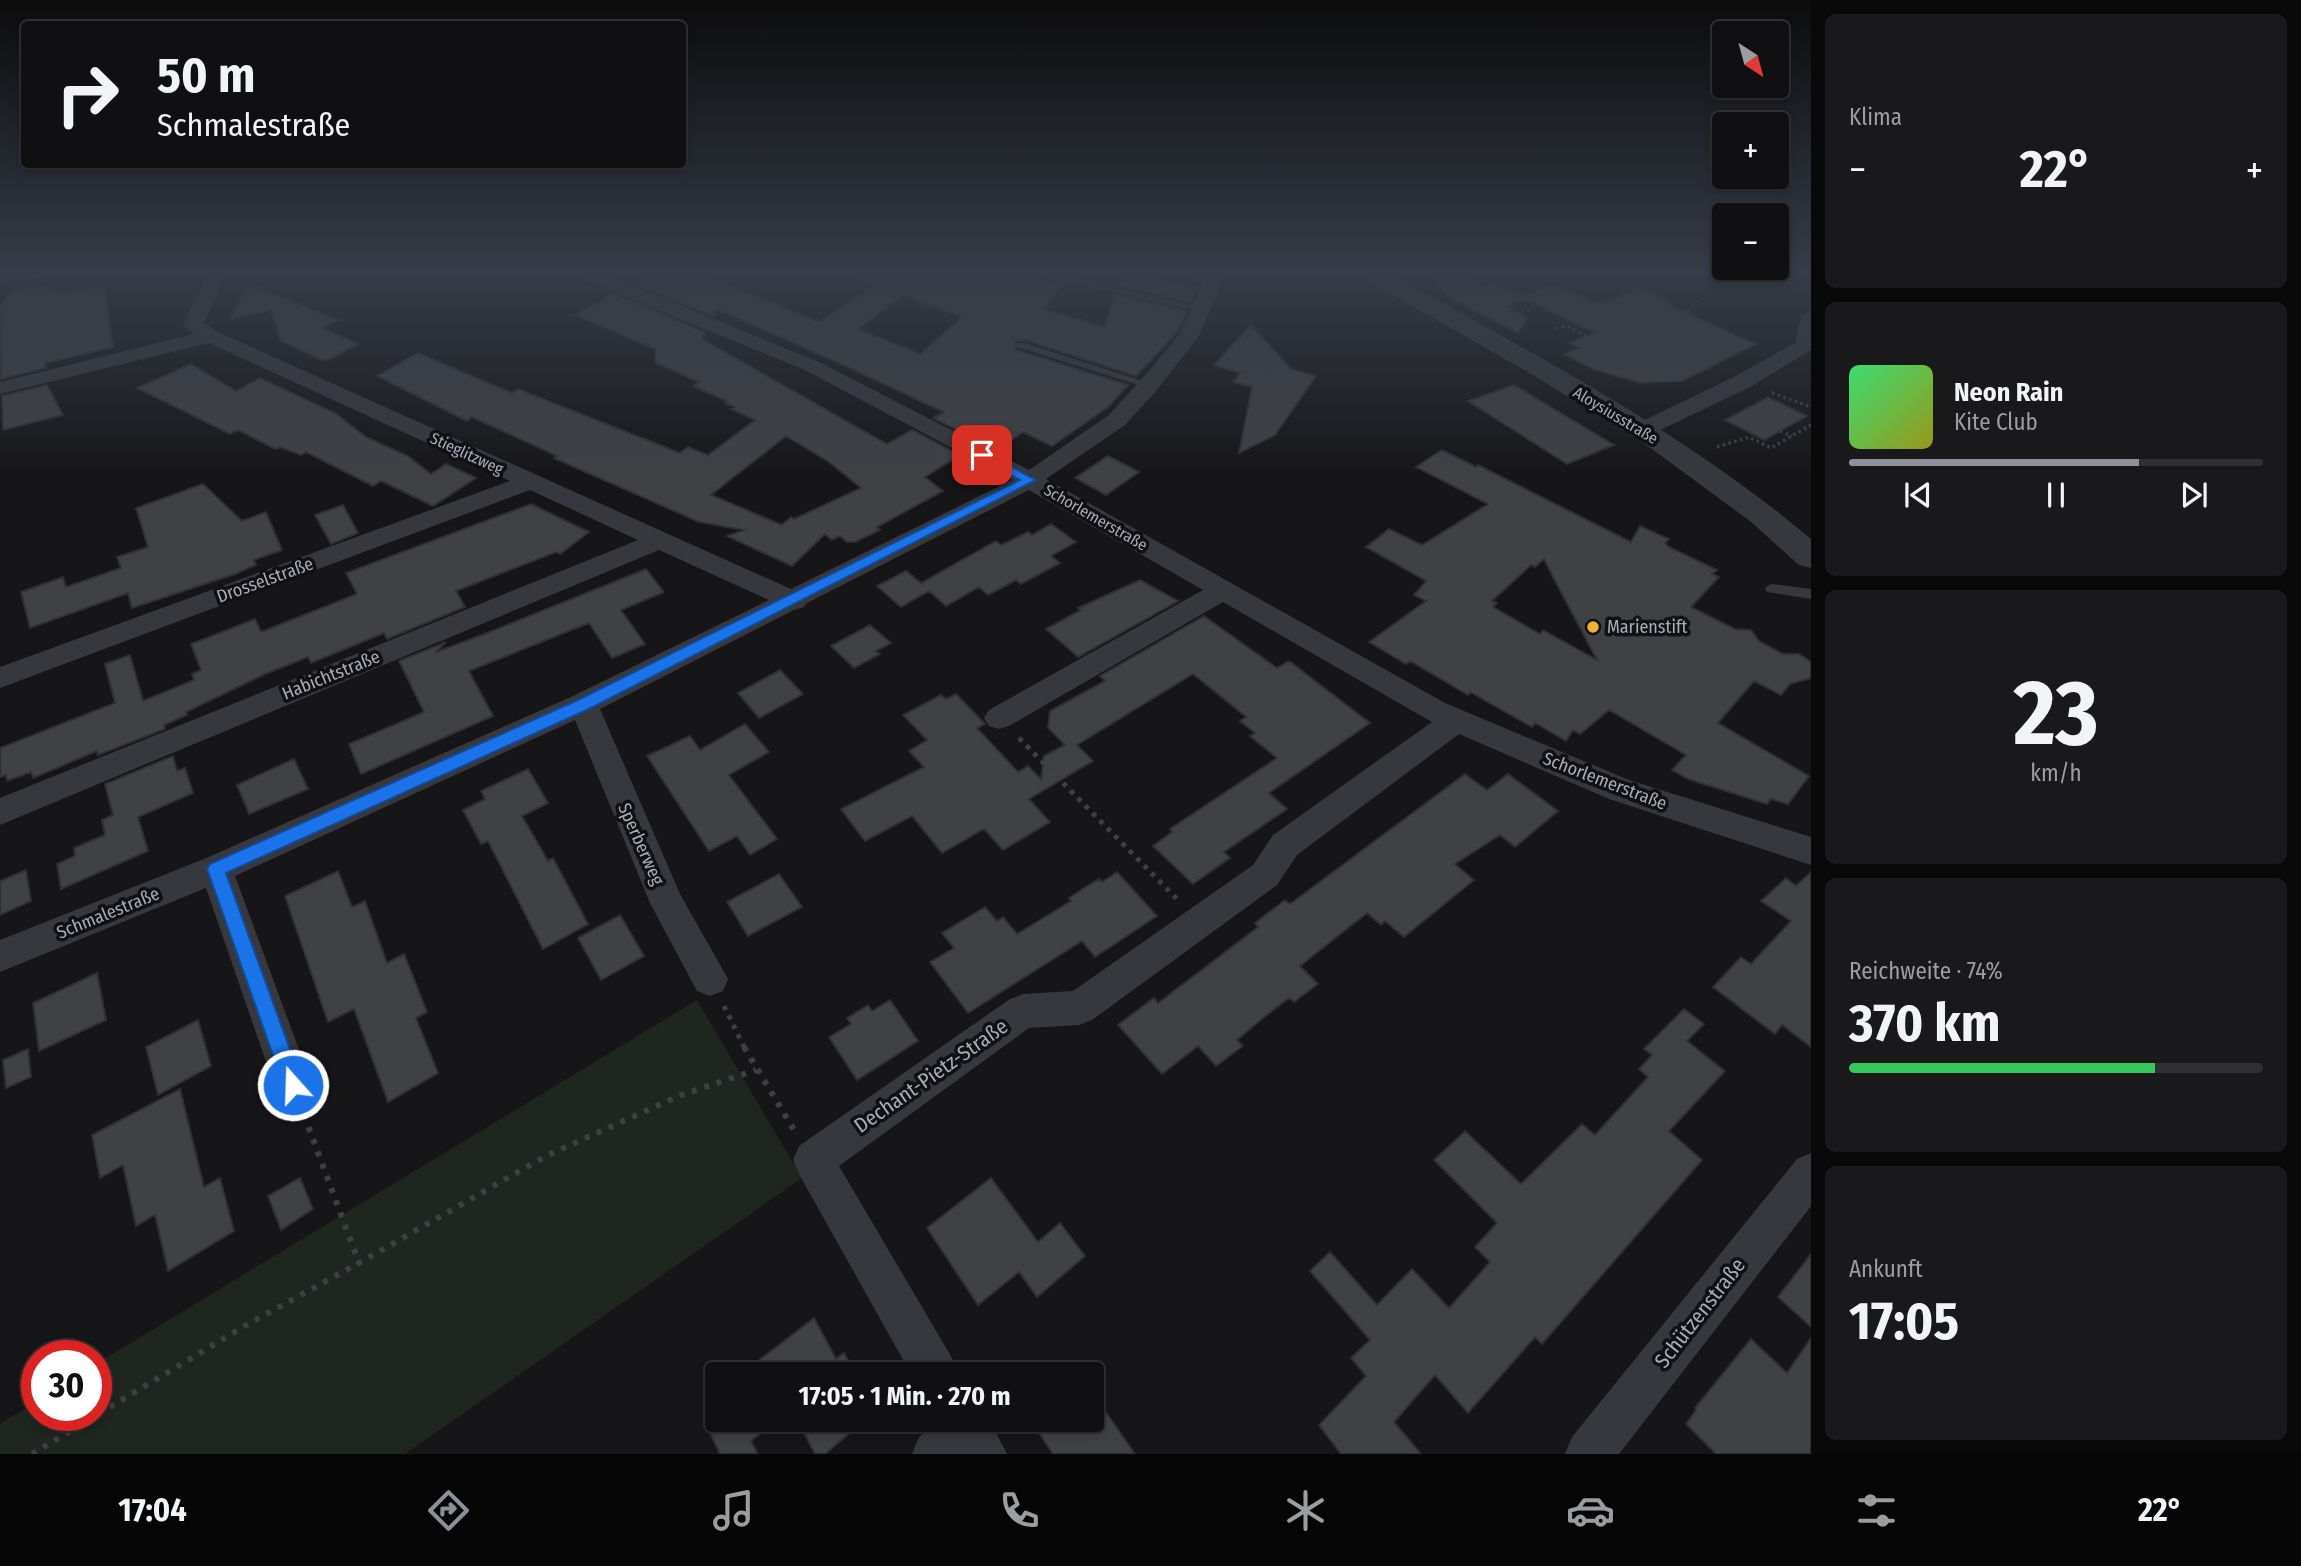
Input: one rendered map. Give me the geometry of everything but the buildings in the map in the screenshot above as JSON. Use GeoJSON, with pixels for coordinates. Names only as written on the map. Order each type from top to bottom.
{"type":"FeatureCollection","features":[{"type":"Feature","properties":{"kind":"street"},"geometry":{"type":"LineString","coordinates":[[0,388],[191,341]]}},
{"type":"Feature","properties":{"kind":"street","name":"Stieglitzweg"},"geometry":{"type":"LineString","coordinates":[[222,341],[794,601]]}},
{"type":"Feature","properties":{"kind":"street","name":"Schorlemerstraße"},"geometry":{"type":"LineString","coordinates":[[750,341],[812,366],[1030,480],[1435,711],[1620,790],[1811,850]]}},
{"type":"Feature","properties":{"kind":"street","name":"Schmalestraße"},"geometry":{"type":"LineString","coordinates":[[0,956],[216,869],[583,704],[794,601],[1030,480],[1117,420],[1185,341]]}},
{"type":"Feature","properties":{"kind":"street","name":"Aloysiusstraße"},"geometry":{"type":"LineString","coordinates":[[1489,341],[1642,430],[1684,458],[1787,534],[1811,557]]}},
{"type":"Feature","properties":{"kind":"street"},"geometry":{"type":"LineString","coordinates":[[1642,430],[1807,347]]}},
{"type":"Feature","properties":{"kind":"street","name":"Drosselstraße"},"geometry":{"type":"LineString","coordinates":[[0,678],[530,482]]}},
{"type":"Feature","properties":{"kind":"street","name":"Habichtstraße"},"geometry":{"type":"LineString","coordinates":[[0,812],[662,539]]}},
{"type":"Feature","properties":{"kind":"street"},"geometry":{"type":"LineString","coordinates":[[999,718],[1224,590]]}},
{"type":"Feature","properties":{"kind":"street","name":"Sperberweg"},"geometry":{"type":"LineString","coordinates":[[583,704],[667,903],[710,979]]}},
{"type":"Feature","properties":{"kind":"street","name":"Dechant-Pietz-Straße"},"geometry":{"type":"LineString","coordinates":[[813,1160],[1023,1012],[1079,1008],[1265,875],[1285,845],[1456,720]]}},
{"type":"Feature","properties":{"kind":"street"},"geometry":{"type":"LineString","coordinates":[[216,869],[293,1085]]}},
{"type":"Feature","properties":{"kind":"street"},"geometry":{"type":"LineString","coordinates":[[813,1160],[929,1362]]}},
{"type":"Feature","properties":{"kind":"street","name":"Schützenstraße"},"geometry":{"type":"LineString","coordinates":[[1589,1454],[1811,1173]]}},
{"type":"Feature","properties":{"kind":"lane"},"geometry":{"type":"LineString","coordinates":[[1021,345],[1149,385]]}},
{"type":"Feature","properties":{"kind":"lane"},"geometry":{"type":"LineString","coordinates":[[1772,589],[1811,594]]}},
{"type":"Feature","properties":{"kind":"path"},"geometry":{"type":"LineString","coordinates":[[1597,341],[1608,346],[1619,341]]}},
{"type":"Feature","properties":{"kind":"path"},"geometry":{"type":"LineString","coordinates":[[1653,341],[1742,382],[1811,407]]}},
{"type":"Feature","properties":{"kind":"path"},"geometry":{"type":"LineString","coordinates":[[1684,458],[1749,437],[1771,447],[1811,425]]}},
{"type":"Feature","properties":{"kind":"path"},"geometry":{"type":"LineString","coordinates":[[1780,431],[1793,437]]}},
{"type":"Feature","properties":{"kind":"path"},"geometry":{"type":"LineString","coordinates":[[999,718],[1199,922]]}},
{"type":"Feature","properties":{"kind":"path"},"geometry":{"type":"LineString","coordinates":[[710,979],[756,1070],[813,1160]]}},
{"type":"Feature","properties":{"kind":"path"},"geometry":{"type":"LineString","coordinates":[[32,1454],[248,1324],[546,1156],[681,1095],[756,1070]]}},
{"type":"Feature","properties":{"kind":"path"},"geometry":{"type":"LineString","coordinates":[[293,1085],[359,1263]]}},
{"type":"Feature","properties":{"kind":"shaded area"},"geometry":{"type":"Polygon","coordinates":[[[697,1000],[802,1178],[405,1454],[0,1454],[0,1424],[21,1411],[21,1431],[112,1431],[112,1354],[697,1000]]]}},
{"type":"Feature","properties":{"kind":"place","name":"Marienstift"},"geometry":{"type":"Point","coordinates":[1593,627]}},
{"type":"Feature","properties":{"kind":"route"},"geometry":{"type":"LineString","coordinates":[[293,1085],[216,869],[583,704],[794,601],[1030,480],[982,455]]}}]}
